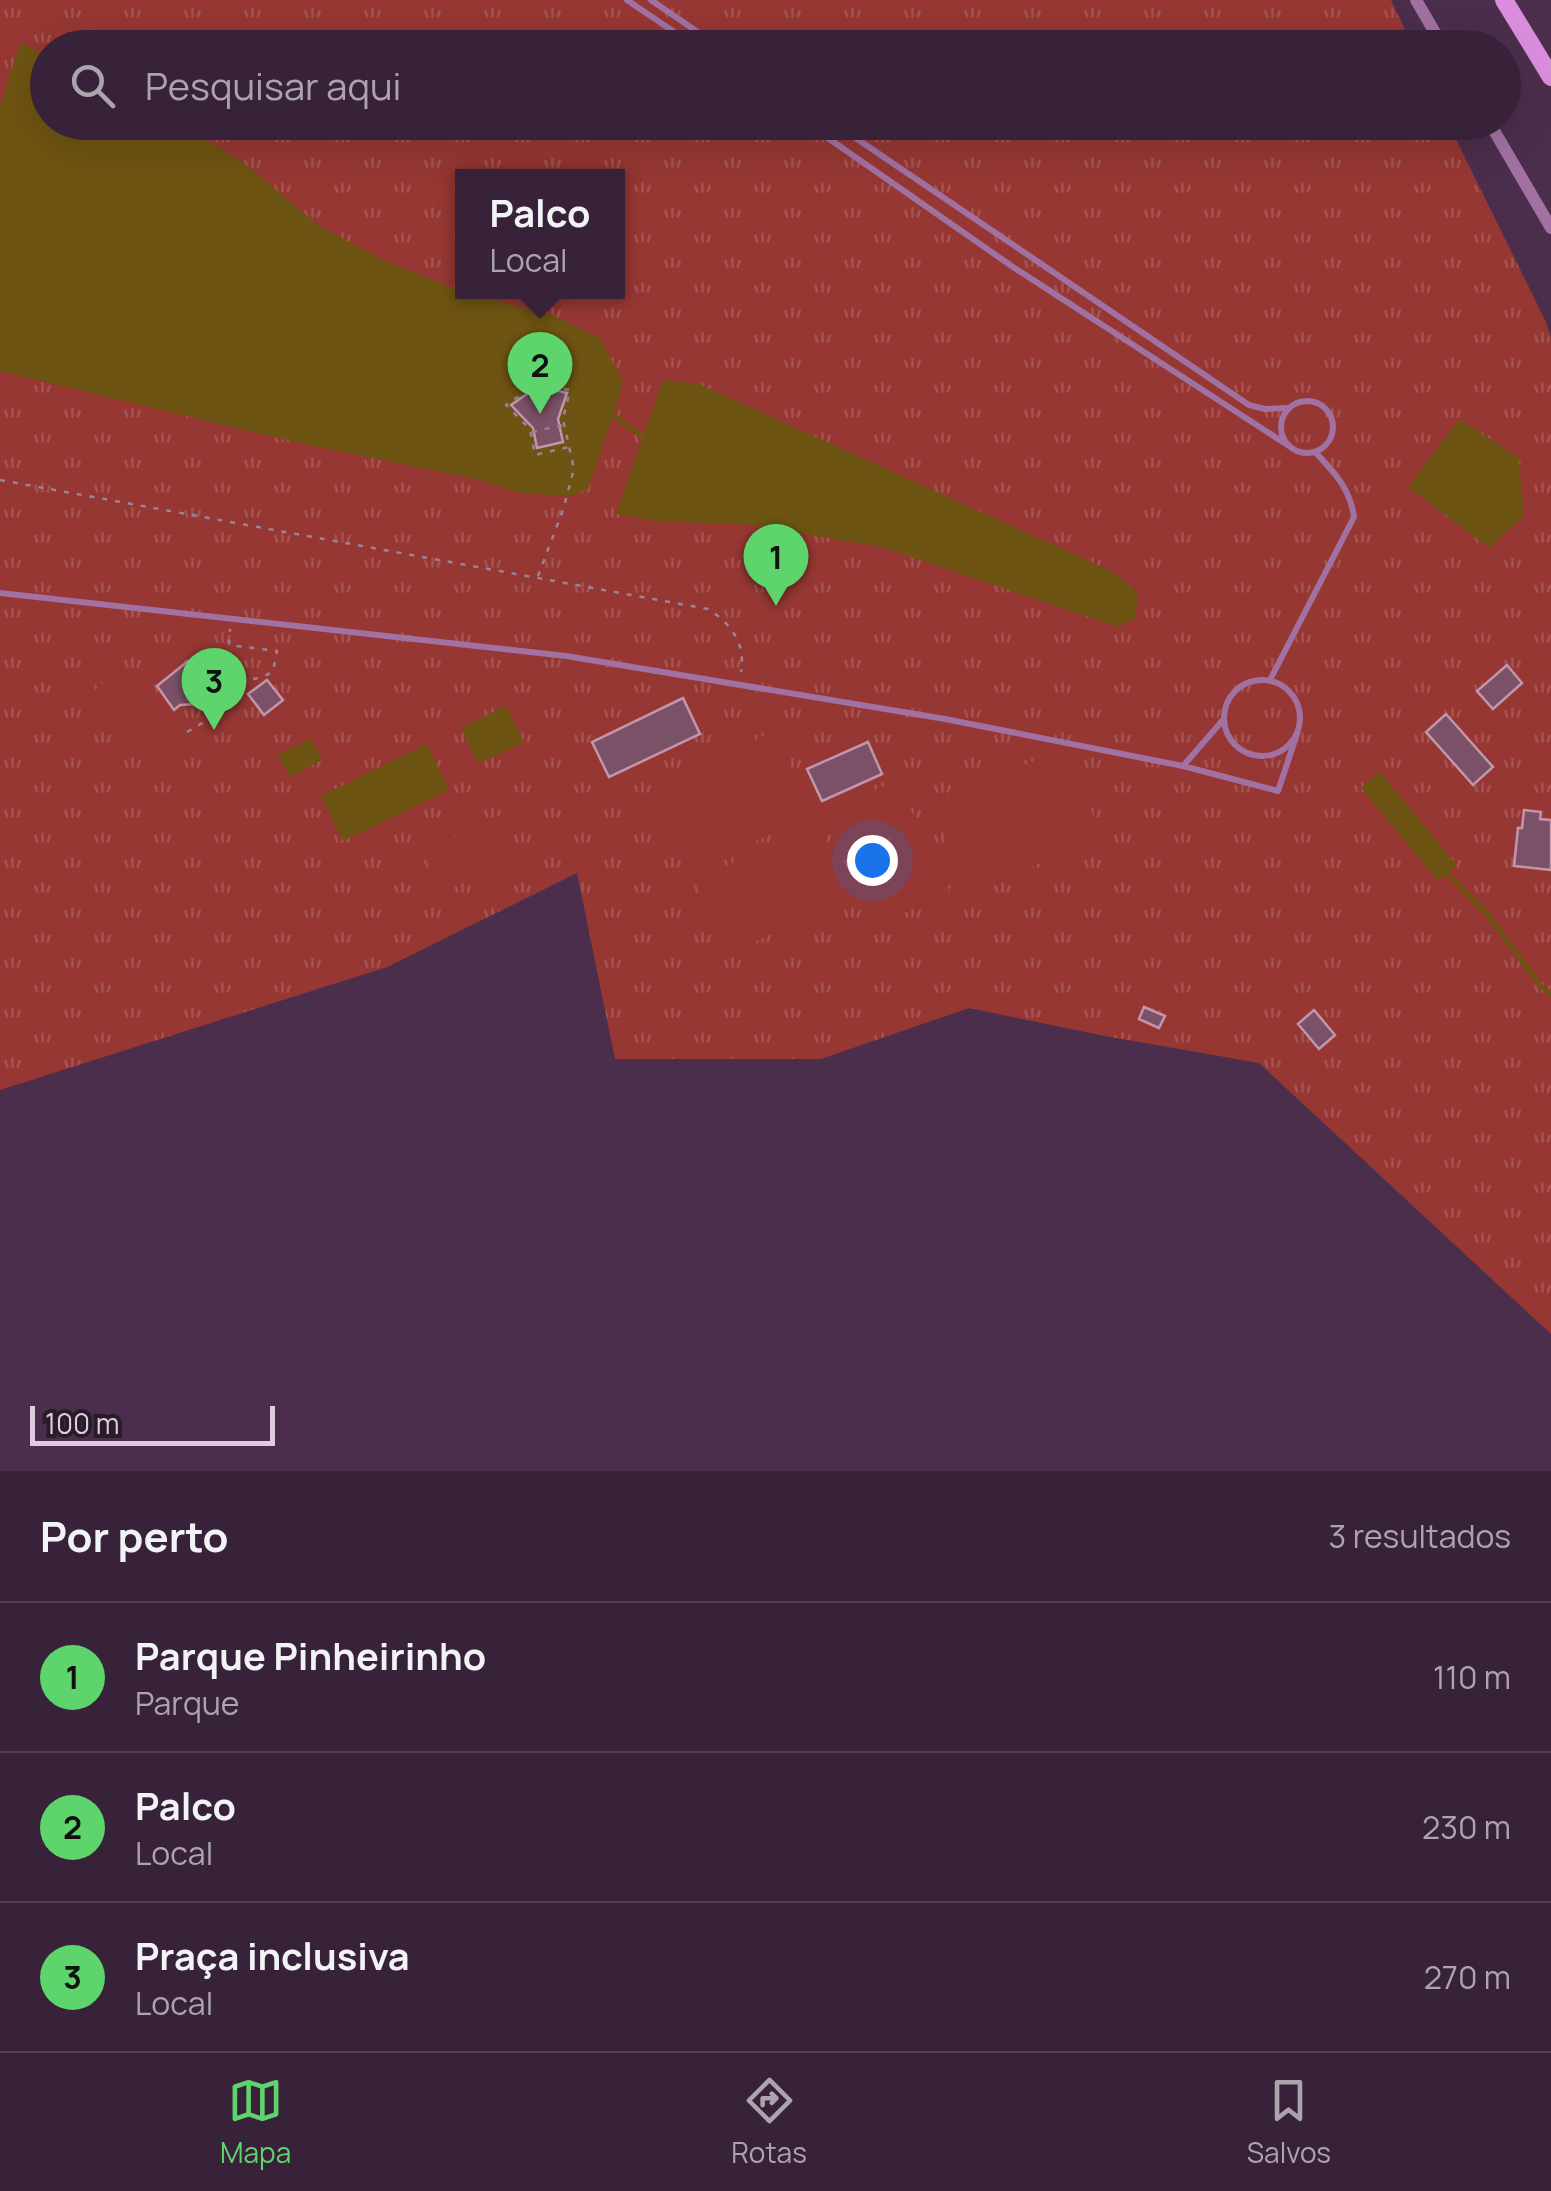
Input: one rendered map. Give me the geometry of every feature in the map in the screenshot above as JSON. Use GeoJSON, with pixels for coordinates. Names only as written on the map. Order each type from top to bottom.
{"type":"FeatureCollection","features":[{"type":"Feature","properties":{"kind":"main road"},"geometry":{"type":"LineString","coordinates":[[1504,0],[1551,76]]}},
{"type":"Feature","properties":{"kind":"street"},"geometry":{"type":"LineString","coordinates":[[1416,0],[1434,30]]}},
{"type":"Feature","properties":{"kind":"street"},"geometry":{"type":"LineString","coordinates":[[1500,140],[1551,228]]}},
{"type":"Feature","properties":{"kind":"lane"},"geometry":{"type":"LineString","coordinates":[[627,0],[671,30]]}},
{"type":"Feature","properties":{"kind":"lane"},"geometry":{"type":"LineString","coordinates":[[650,0],[694,30]]}},
{"type":"Feature","properties":{"kind":"lane"},"geometry":{"type":"LineString","coordinates":[[831,140],[1013,267],[1288,446],[1301,453],[1315,452],[1326,445],[1333,432],[1332,418],[1325,407],[1312,400],[1298,401],[1287,408],[1280,421],[1281,435],[1288,446]]}},
{"type":"Feature","properties":{"kind":"lane"},"geometry":{"type":"LineString","coordinates":[[859,140],[1249,405],[1287,408]]}},
{"type":"Feature","properties":{"kind":"lane"},"geometry":{"type":"LineString","coordinates":[[1270,680],[1354,517],[1343,483],[1315,452]]}},
{"type":"Feature","properties":{"kind":"lane"},"geometry":{"type":"LineString","coordinates":[[0,593],[566,656],[945,719],[1183,766],[1278,790],[1298,734],[1301,717],[1296,700],[1286,687],[1270,680],[1252,680],[1238,688],[1227,702],[1223,719],[1183,766]]}},
{"type":"Feature","properties":{"kind":"lane"},"geometry":{"type":"LineString","coordinates":[[1223,719],[1228,736],[1238,749],[1254,756],[1272,756],[1287,748],[1298,734]]}},
{"type":"Feature","properties":{"kind":"path"},"geometry":{"type":"LineString","coordinates":[[538,578],[574,469],[569,447],[564,425],[562,419],[570,390],[536,388],[506,404],[530,429],[535,454],[569,447]]}},
{"type":"Feature","properties":{"kind":"path"},"geometry":{"type":"LineString","coordinates":[[530,433],[564,425]]}},
{"type":"Feature","properties":{"kind":"path"},"geometry":{"type":"LineString","coordinates":[[0,480],[708,609],[738,636],[743,661],[738,683]]}},
{"type":"Feature","properties":{"kind":"path"},"geometry":{"type":"LineString","coordinates":[[203,666],[236,679],[257,679],[273,671],[277,651],[229,645],[231,618]]}},
{"type":"Feature","properties":{"kind":"path"},"geometry":{"type":"LineString","coordinates":[[186,732],[231,706],[245,679]]}},
{"type":"Feature","properties":{"kind":"green space"},"geometry":{"type":"Polygon","coordinates":[[[0,0],[1391,0],[1405,30],[30,30],[30,140],[1456,140],[1551,339],[1551,1334],[1259,1063],[969,1008],[821,1059],[615,1059],[577,873],[387,967],[0,1090],[0,0]]]}},
{"type":"Feature","properties":{"kind":"green space"},"geometry":{"type":"Polygon","coordinates":[[[124,666],[179,734],[149,758],[94,691],[124,666]]]}},
{"type":"Feature","properties":{"kind":"green space"},"geometry":{"type":"Polygon","coordinates":[[[774,731],[814,813],[690,873],[650,791],[774,731]]]}},
{"type":"Feature","properties":{"kind":"green space"},"geometry":{"type":"Polygon","coordinates":[[[1061,748],[1102,834],[972,895],[932,809],[1061,748]]]}},
{"type":"Feature","properties":{"kind":"green space"},"geometry":{"type":"Polygon","coordinates":[[[897,780],[918,825],[848,858],[827,812],[897,780]]]}},
{"type":"Feature","properties":{"kind":"green space"},"geometry":{"type":"Polygon","coordinates":[[[501,815],[519,857],[441,893],[422,851],[501,815]]]}},
{"type":"Feature","properties":{"kind":"green space"},"geometry":{"type":"Polygon","coordinates":[[[818,822],[853,895],[729,954],[695,881],[818,822]]]}},
{"type":"Feature","properties":{"kind":"green space"},"geometry":{"type":"Polygon","coordinates":[[[928,845],[950,891],[881,924],[859,878],[928,845]]]}},
{"type":"Feature","properties":{"kind":"shaded area"},"geometry":{"type":"Polygon","coordinates":[[[20,43],[30,47],[30,140],[208,140],[244,163],[318,225],[383,260],[455,289],[455,299],[490,299],[553,315],[600,338],[621,377],[621,391],[588,489],[572,496],[518,493],[480,480],[290,441],[0,371],[0,106],[20,43]]]}},
{"type":"Feature","properties":{"kind":"shaded area"},"geometry":{"type":"Polygon","coordinates":[[[663,380],[699,384],[1111,571],[1138,592],[1135,618],[1119,627],[882,547],[751,525],[657,521],[616,514],[663,380]]]}},
{"type":"Feature","properties":{"kind":"shaded area"},"geometry":{"type":"Polygon","coordinates":[[[1460,419],[1519,458],[1524,516],[1489,548],[1408,487],[1460,419]]]}},
{"type":"Feature","properties":{"kind":"shaded area"},"geometry":{"type":"Polygon","coordinates":[[[506,706],[524,742],[478,764],[461,728],[506,706]]]}},
{"type":"Feature","properties":{"kind":"shaded area"},"geometry":{"type":"Polygon","coordinates":[[[311,738],[322,760],[290,777],[278,755],[311,738]]]}},
{"type":"Feature","properties":{"kind":"shaded area"},"geometry":{"type":"Polygon","coordinates":[[[427,744],[449,790],[343,841],[321,796],[427,744]]]}},
{"type":"Feature","properties":{"kind":"shaded area"},"geometry":{"type":"Polygon","coordinates":[[[1380,772],[1457,865],[1438,881],[1361,788],[1380,772]]]}},
{"type":"Feature","properties":{"kind":"building"},"geometry":{"type":"Polygon","coordinates":[[[550,389],[567,393],[558,419],[563,442],[537,448],[533,428],[511,405],[527,394],[550,389]]]}},
{"type":"Feature","properties":{"kind":"building"},"geometry":{"type":"Polygon","coordinates":[[[188,661],[206,683],[195,704],[180,705],[174,710],[157,686],[188,661]]]}},
{"type":"Feature","properties":{"kind":"building"},"geometry":{"type":"Polygon","coordinates":[[[1507,665],[1522,683],[1493,709],[1477,691],[1507,665]]]}},
{"type":"Feature","properties":{"kind":"building"},"geometry":{"type":"Polygon","coordinates":[[[267,680],[283,700],[264,715],[248,694],[267,680]]]}},
{"type":"Feature","properties":{"kind":"building"},"geometry":{"type":"Polygon","coordinates":[[[683,698],[700,734],[609,777],[592,742],[683,698]]]}},
{"type":"Feature","properties":{"kind":"building"},"geometry":{"type":"Polygon","coordinates":[[[1446,714],[1493,767],[1473,785],[1426,732],[1446,714]]]}},
{"type":"Feature","properties":{"kind":"building"},"geometry":{"type":"Polygon","coordinates":[[[868,742],[882,774],[822,801],[807,769],[868,742]]]}},
{"type":"Feature","properties":{"kind":"building"},"geometry":{"type":"Polygon","coordinates":[[[1524,810],[1541,812],[1540,819],[1551,820],[1551,870],[1514,866],[1524,810]]]}},
{"type":"Feature","properties":{"kind":"building"},"geometry":{"type":"Polygon","coordinates":[[[1144,1007],[1165,1016],[1159,1028],[1139,1019],[1144,1007]]]}},
{"type":"Feature","properties":{"kind":"building"},"geometry":{"type":"Polygon","coordinates":[[[1314,1010],[1335,1035],[1319,1049],[1298,1024],[1314,1010]]]}},
{"type":"Feature","properties":{"kind":"waterway"},"geometry":{"type":"LineString","coordinates":[[609,412],[643,437]]}},
{"type":"Feature","properties":{"kind":"waterway"},"geometry":{"type":"LineString","coordinates":[[1447,873],[1487,914],[1551,995]]}},
{"type":"Feature","properties":{"kind":"place","name":"Palco"},"geometry":{"type":"Point","coordinates":[540,414]}},
{"type":"Feature","properties":{"kind":"place","name":"Parque Pinheirinho"},"geometry":{"type":"Point","coordinates":[776,606]}},
{"type":"Feature","properties":{"kind":"place","name":"Praça inclusiva"},"geometry":{"type":"Point","coordinates":[214,730]}}]}
